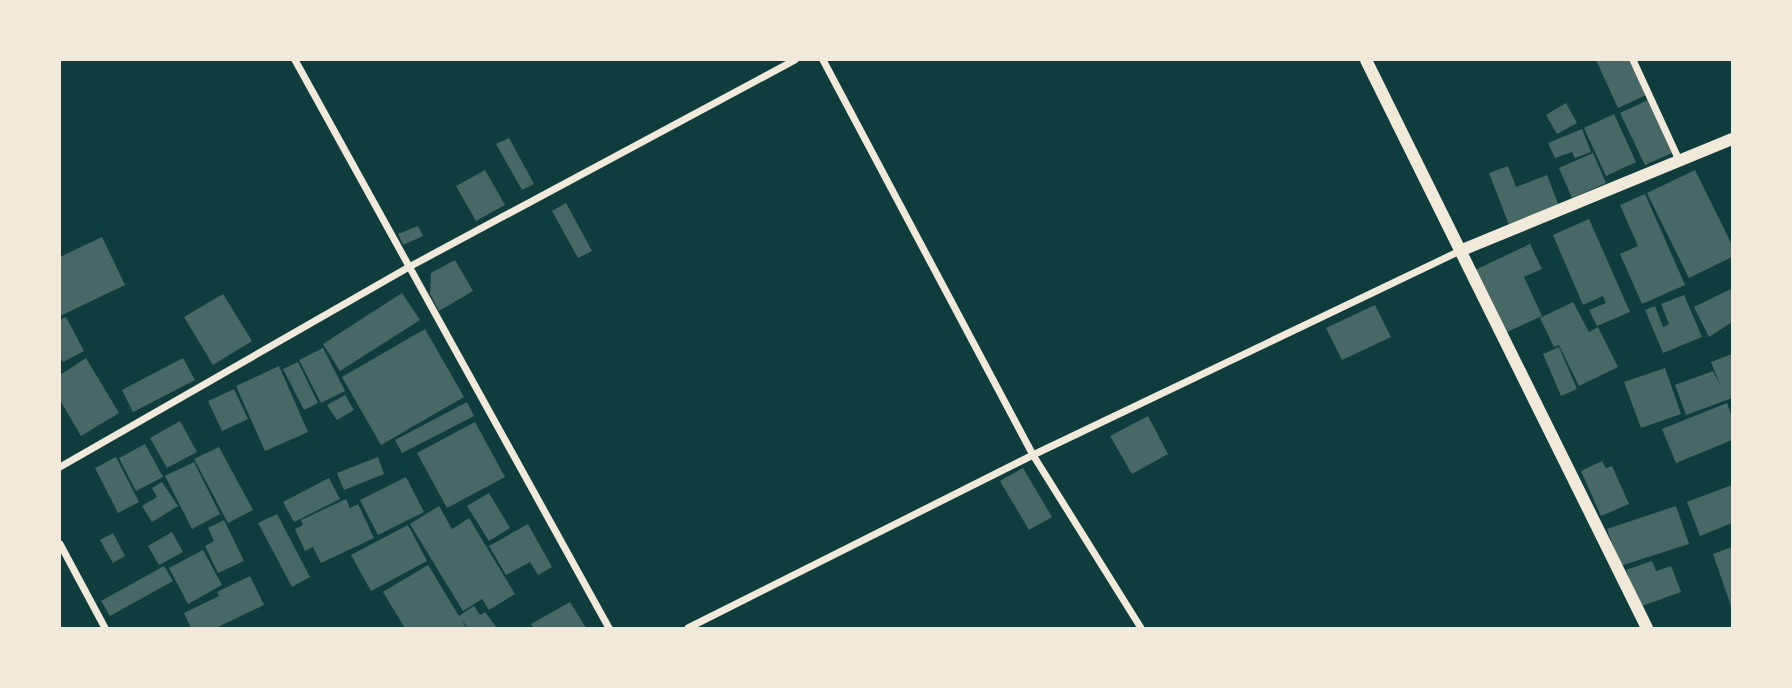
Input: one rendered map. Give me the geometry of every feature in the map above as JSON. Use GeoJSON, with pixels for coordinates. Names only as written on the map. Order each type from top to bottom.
{"type":"FeatureCollection","features":[{"type":"Feature","properties":{"kind":"street"},"geometry":{"type":"LineString","coordinates":[[295,60],[609,628]]}},
{"type":"Feature","properties":{"kind":"street"},"geometry":{"type":"LineString","coordinates":[[60,467],[409,267],[795,60]]}},
{"type":"Feature","properties":{"kind":"street"},"geometry":{"type":"LineString","coordinates":[[822,60],[1033,455],[1141,628]]}},
{"type":"Feature","properties":{"kind":"street"},"geometry":{"type":"LineString","coordinates":[[1366,60],[1647,628]]}},
{"type":"Feature","properties":{"kind":"street"},"geometry":{"type":"LineString","coordinates":[[1633,60],[1679,160]]}},
{"type":"Feature","properties":{"kind":"street"},"geometry":{"type":"LineString","coordinates":[[688,628],[1033,455],[1462,250],[1732,139]]}},
{"type":"Feature","properties":{"kind":"street"},"geometry":{"type":"LineString","coordinates":[[60,544],[105,628]]}},
{"type":"Feature","properties":{"kind":"building"},"geometry":{"type":"Polygon","coordinates":[[[1596,60],[1629,60],[1646,95],[1618,108],[1596,60]]]}},
{"type":"Feature","properties":{"kind":"building"},"geometry":{"type":"Polygon","coordinates":[[[1648,100],[1672,153],[1645,165],[1620,113],[1648,100]]]}},
{"type":"Feature","properties":{"kind":"building"},"geometry":{"type":"Polygon","coordinates":[[[1566,103],[1577,123],[1557,134],[1546,115],[1566,103]]]}},
{"type":"Feature","properties":{"kind":"building"},"geometry":{"type":"Polygon","coordinates":[[[1614,114],[1636,162],[1606,176],[1584,128],[1614,114]]]}},
{"type":"Feature","properties":{"kind":"building"},"geometry":{"type":"Polygon","coordinates":[[[1582,129],[1591,152],[1575,158],[1572,152],[1555,158],[1548,143],[1582,129]]]}},
{"type":"Feature","properties":{"kind":"building"},"geometry":{"type":"Polygon","coordinates":[[[509,138],[534,184],[522,190],[496,144],[509,138]]]}},
{"type":"Feature","properties":{"kind":"building"},"geometry":{"type":"Polygon","coordinates":[[[1593,153],[1606,183],[1572,198],[1559,168],[1593,153]]]}},
{"type":"Feature","properties":{"kind":"building"},"geometry":{"type":"Polygon","coordinates":[[[1508,166],[1516,187],[1547,175],[1559,206],[1509,225],[1489,173],[1508,166]]]}},
{"type":"Feature","properties":{"kind":"building"},"geometry":{"type":"Polygon","coordinates":[[[485,170],[505,205],[476,221],[456,186],[485,170]]]}},
{"type":"Feature","properties":{"kind":"building"},"geometry":{"type":"Polygon","coordinates":[[[1695,170],[1732,245],[1732,257],[1689,278],[1647,193],[1695,170]]]}},
{"type":"Feature","properties":{"kind":"building"},"geometry":{"type":"Polygon","coordinates":[[[1645,194],[1685,285],[1642,304],[1620,254],[1638,246],[1620,205],[1645,194]]]}},
{"type":"Feature","properties":{"kind":"building"},"geometry":{"type":"Polygon","coordinates":[[[566,203],[592,251],[578,258],[552,211],[566,203]]]}},
{"type":"Feature","properties":{"kind":"building"},"geometry":{"type":"Polygon","coordinates":[[[1589,219],[1630,312],[1597,326],[1589,310],[1606,303],[1603,296],[1583,305],[1553,235],[1589,219]]]}},
{"type":"Feature","properties":{"kind":"building"},"geometry":{"type":"Polygon","coordinates":[[[418,226],[423,236],[403,245],[398,234],[418,226]]]}},
{"type":"Feature","properties":{"kind":"building"},"geometry":{"type":"Polygon","coordinates":[[[102,237],[125,285],[60,316],[60,257],[102,237]]]}},
{"type":"Feature","properties":{"kind":"building"},"geometry":{"type":"Polygon","coordinates":[[[1530,244],[1542,269],[1524,277],[1542,316],[1505,333],[1475,270],[1530,244]]]}},
{"type":"Feature","properties":{"kind":"building"},"geometry":{"type":"Polygon","coordinates":[[[455,260],[473,291],[439,311],[430,294],[431,273],[455,260]]]}},
{"type":"Feature","properties":{"kind":"building"},"geometry":{"type":"Polygon","coordinates":[[[1731,289],[1732,322],[1709,337],[1694,307],[1731,289]]]}},
{"type":"Feature","properties":{"kind":"building"},"geometry":{"type":"Polygon","coordinates":[[[402,293],[420,320],[340,371],[323,344],[402,293]]]}},
{"type":"Feature","properties":{"kind":"building"},"geometry":{"type":"Polygon","coordinates":[[[223,294],[252,341],[213,365],[184,317],[223,294]]]}},
{"type":"Feature","properties":{"kind":"building"},"geometry":{"type":"Polygon","coordinates":[[[1684,295],[1702,337],[1663,353],[1645,310],[1655,306],[1663,327],[1669,324],[1661,304],[1684,295]]]}},
{"type":"Feature","properties":{"kind":"building"},"geometry":{"type":"Polygon","coordinates":[[[1573,302],[1589,332],[1598,327],[1618,367],[1579,386],[1559,345],[1554,347],[1540,318],[1573,302]]]}},
{"type":"Feature","properties":{"kind":"building"},"geometry":{"type":"Polygon","coordinates":[[[1375,305],[1391,337],[1342,360],[1326,328],[1375,305]]]}},
{"type":"Feature","properties":{"kind":"building"},"geometry":{"type":"Polygon","coordinates":[[[66,317],[84,351],[63,362],[60,357],[60,320],[66,317]]]}},
{"type":"Feature","properties":{"kind":"building"},"geometry":{"type":"Polygon","coordinates":[[[425,329],[464,397],[381,445],[342,377],[425,329]]]}},
{"type":"Feature","properties":{"kind":"building"},"geometry":{"type":"Polygon","coordinates":[[[1559,347],[1577,389],[1561,396],[1543,354],[1559,347]]]}},
{"type":"Feature","properties":{"kind":"building"},"geometry":{"type":"Polygon","coordinates":[[[323,348],[345,391],[321,403],[299,360],[323,348]]]}},
{"type":"Feature","properties":{"kind":"building"},"geometry":{"type":"Polygon","coordinates":[[[1732,354],[1732,398],[1686,415],[1675,385],[1713,371],[1721,387],[1711,362],[1732,354]]]}},
{"type":"Feature","properties":{"kind":"building"},"geometry":{"type":"Polygon","coordinates":[[[86,358],[119,413],[81,436],[60,400],[60,375],[86,358]]]}},
{"type":"Feature","properties":{"kind":"building"},"geometry":{"type":"Polygon","coordinates":[[[183,358],[195,380],[133,412],[122,390],[183,358]]]}},
{"type":"Feature","properties":{"kind":"building"},"geometry":{"type":"Polygon","coordinates":[[[298,362],[318,403],[304,410],[283,369],[298,362]]]}},
{"type":"Feature","properties":{"kind":"building"},"geometry":{"type":"Polygon","coordinates":[[[279,366],[308,432],[265,451],[236,386],[279,366]]]}},
{"type":"Feature","properties":{"kind":"building"},"geometry":{"type":"Polygon","coordinates":[[[1665,368],[1681,414],[1641,428],[1624,382],[1665,368]]]}},
{"type":"Feature","properties":{"kind":"building"},"geometry":{"type":"Polygon","coordinates":[[[234,389],[248,419],[222,431],[208,401],[234,389]]]}},
{"type":"Feature","properties":{"kind":"building"},"geometry":{"type":"Polygon","coordinates":[[[345,395],[354,410],[337,420],[327,405],[345,395]]]}},
{"type":"Feature","properties":{"kind":"building"},"geometry":{"type":"Polygon","coordinates":[[[467,402],[474,416],[402,453],[395,440],[467,402]]]}},
{"type":"Feature","properties":{"kind":"building"},"geometry":{"type":"Polygon","coordinates":[[[1727,403],[1732,417],[1732,440],[1676,463],[1662,429],[1727,403]]]}},
{"type":"Feature","properties":{"kind":"building"},"geometry":{"type":"Polygon","coordinates":[[[1148,416],[1168,454],[1132,474],[1110,436],[1148,416]]]}},
{"type":"Feature","properties":{"kind":"building"},"geometry":{"type":"Polygon","coordinates":[[[180,421],[197,452],[167,468],[150,438],[180,421]]]}},
{"type":"Feature","properties":{"kind":"building"},"geometry":{"type":"Polygon","coordinates":[[[475,422],[505,477],[447,508],[417,453],[475,422]]]}},
{"type":"Feature","properties":{"kind":"building"},"geometry":{"type":"Polygon","coordinates":[[[145,444],[163,477],[136,491],[119,458],[145,444]]]}},
{"type":"Feature","properties":{"kind":"building"},"geometry":{"type":"Polygon","coordinates":[[[219,447],[253,510],[228,523],[194,459],[219,447]]]}},
{"type":"Feature","properties":{"kind":"building"},"geometry":{"type":"Polygon","coordinates":[[[116,457],[139,502],[118,513],[95,468],[116,457]]]}},
{"type":"Feature","properties":{"kind":"building"},"geometry":{"type":"Polygon","coordinates":[[[378,457],[384,474],[344,490],[337,473],[378,457]]]}},
{"type":"Feature","properties":{"kind":"building"},"geometry":{"type":"Polygon","coordinates":[[[1602,461],[1606,468],[1612,466],[1629,504],[1601,516],[1581,471],[1602,461]]]}},
{"type":"Feature","properties":{"kind":"building"},"geometry":{"type":"Polygon","coordinates":[[[194,462],[220,514],[192,529],[165,476],[194,462]]]}},
{"type":"Feature","properties":{"kind":"building"},"geometry":{"type":"Polygon","coordinates":[[[1023,468],[1052,517],[1029,530],[1000,481],[1023,468]]]}},
{"type":"Feature","properties":{"kind":"building"},"geometry":{"type":"Polygon","coordinates":[[[406,477],[424,512],[378,535],[360,500],[406,477]]]}},
{"type":"Feature","properties":{"kind":"building"},"geometry":{"type":"Polygon","coordinates":[[[329,478],[340,499],[294,522],[283,502],[329,478]]]}},
{"type":"Feature","properties":{"kind":"building"},"geometry":{"type":"Polygon","coordinates":[[[162,482],[178,506],[152,522],[142,506],[157,497],[152,488],[162,482]]]}},
{"type":"Feature","properties":{"kind":"building"},"geometry":{"type":"Polygon","coordinates":[[[1732,485],[1732,523],[1700,536],[1687,502],[1732,485]]]}},
{"type":"Feature","properties":{"kind":"building"},"geometry":{"type":"Polygon","coordinates":[[[489,493],[510,528],[489,541],[467,506],[489,493]]]}},
{"type":"Feature","properties":{"kind":"building"},"geometry":{"type":"Polygon","coordinates":[[[346,499],[350,508],[358,504],[374,538],[321,563],[313,547],[305,551],[295,529],[303,525],[301,520],[346,499]]]}},
{"type":"Feature","properties":{"kind":"building"},"geometry":{"type":"Polygon","coordinates":[[[439,506],[452,529],[469,518],[515,594],[489,610],[482,599],[463,611],[410,524],[439,506]]]}},
{"type":"Feature","properties":{"kind":"building"},"geometry":{"type":"Polygon","coordinates":[[[1676,506],[1689,544],[1620,566],[1607,529],[1676,506]]]}},
{"type":"Feature","properties":{"kind":"building"},"geometry":{"type":"Polygon","coordinates":[[[277,514],[310,577],[292,587],[258,523],[277,514]]]}},
{"type":"Feature","properties":{"kind":"building"},"geometry":{"type":"Polygon","coordinates":[[[224,520],[244,561],[218,573],[205,546],[214,541],[208,528],[224,520]]]}},
{"type":"Feature","properties":{"kind":"building"},"geometry":{"type":"Polygon","coordinates":[[[528,524],[552,567],[538,575],[530,562],[506,575],[489,546],[528,524]]]}},
{"type":"Feature","properties":{"kind":"building"},"geometry":{"type":"Polygon","coordinates":[[[408,525],[427,561],[371,591],[351,555],[408,525]]]}},
{"type":"Feature","properties":{"kind":"building"},"geometry":{"type":"Polygon","coordinates":[[[172,532],[183,552],[159,565],[148,546],[172,532]]]}},
{"type":"Feature","properties":{"kind":"building"},"geometry":{"type":"Polygon","coordinates":[[[113,533],[125,556],[113,563],[100,540],[113,533]]]}},
{"type":"Feature","properties":{"kind":"building"},"geometry":{"type":"Polygon","coordinates":[[[1732,547],[1732,609],[1713,554],[1732,547]]]}},
{"type":"Feature","properties":{"kind":"building"},"geometry":{"type":"Polygon","coordinates":[[[203,550],[222,585],[188,604],[169,568],[203,550]]]}},
{"type":"Feature","properties":{"kind":"building"},"geometry":{"type":"Polygon","coordinates":[[[1652,561],[1656,571],[1671,566],[1681,592],[1639,607],[1626,570],[1652,561]]]}},
{"type":"Feature","properties":{"kind":"building"},"geometry":{"type":"Polygon","coordinates":[[[428,565],[459,616],[474,606],[480,615],[485,612],[497,628],[468,628],[462,620],[466,628],[405,628],[383,592],[428,565]]]}},
{"type":"Feature","properties":{"kind":"building"},"geometry":{"type":"Polygon","coordinates":[[[164,566],[173,581],[110,616],[101,601],[164,566]]]}},
{"type":"Feature","properties":{"kind":"building"},"geometry":{"type":"Polygon","coordinates":[[[250,576],[264,605],[216,628],[191,628],[184,613],[219,596],[217,592],[250,576]]]}},
{"type":"Feature","properties":{"kind":"building"},"geometry":{"type":"Polygon","coordinates":[[[570,602],[586,628],[534,628],[531,624],[570,602]]]}}]}
